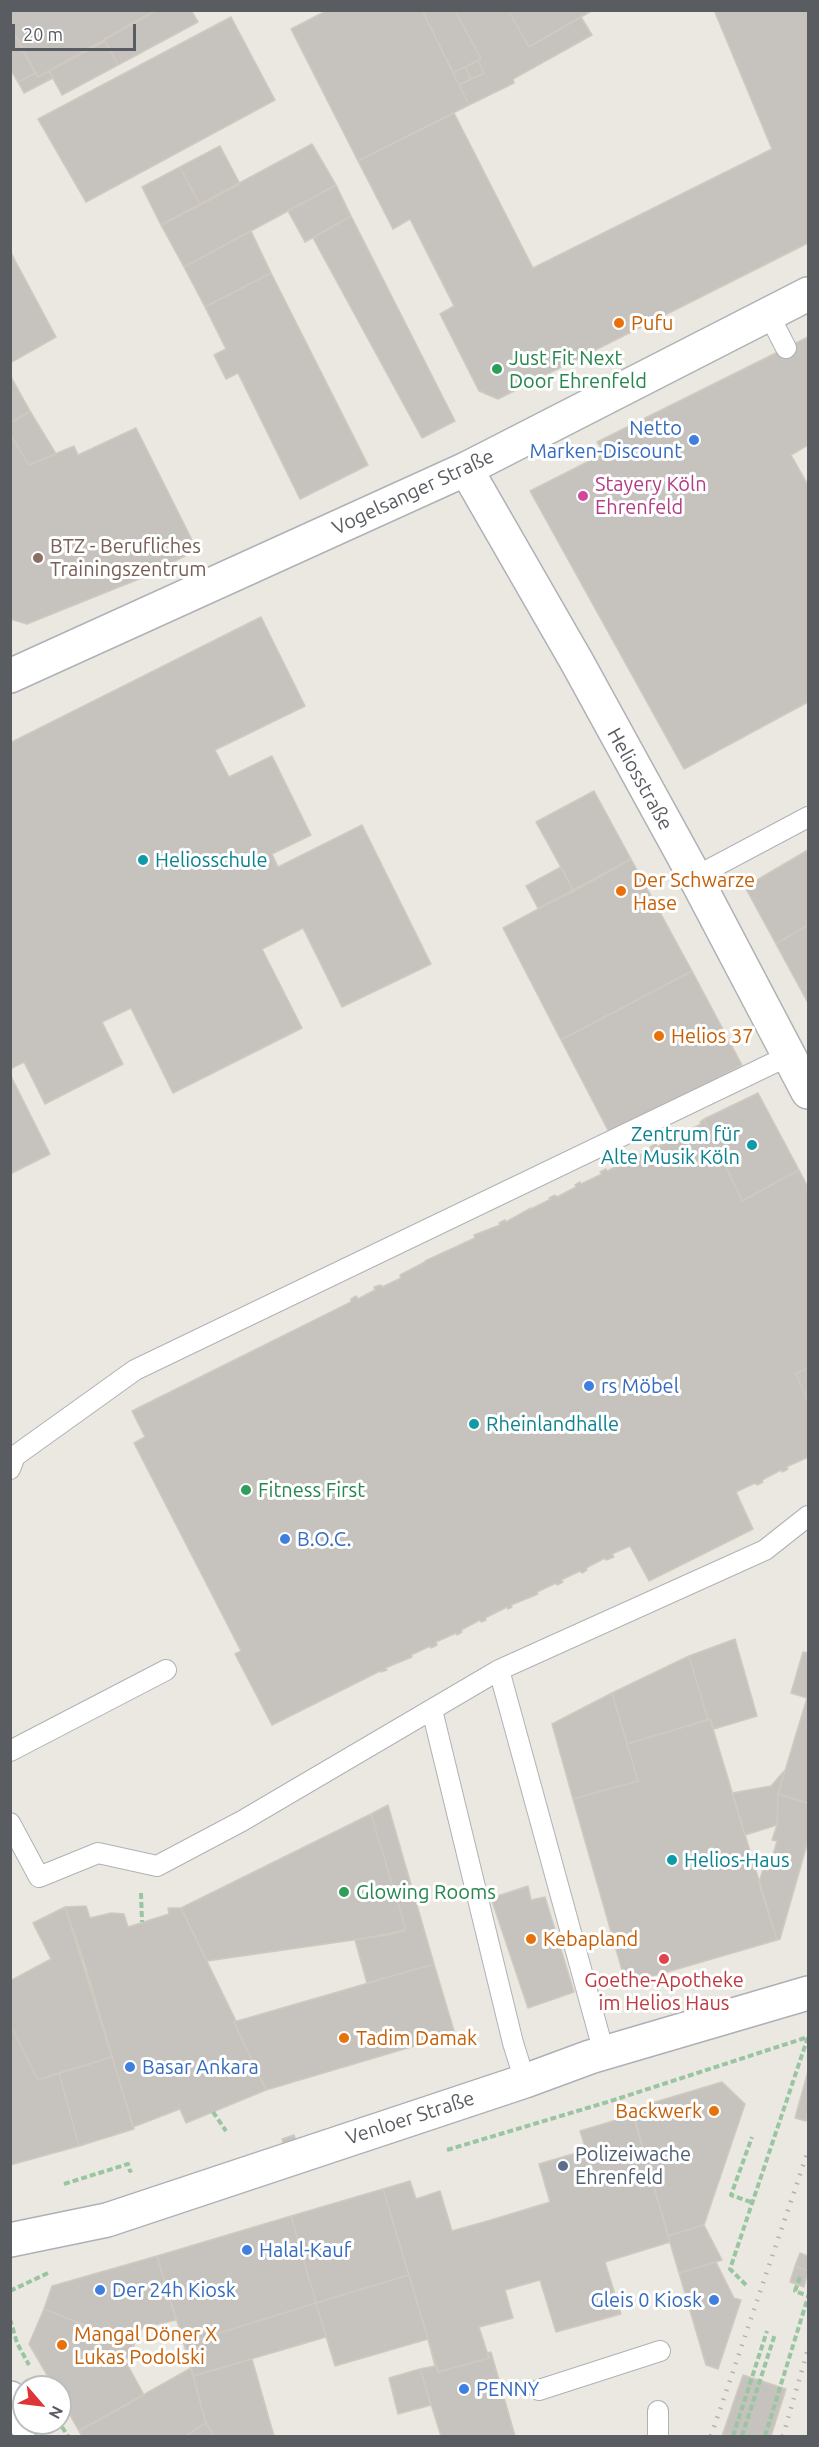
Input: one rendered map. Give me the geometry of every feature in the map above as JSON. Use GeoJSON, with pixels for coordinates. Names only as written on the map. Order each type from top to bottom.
{"type":"FeatureCollection","features":[{"type":"Feature","properties":{"kind":"street","name":"Vogelsanger Straße"},"geometry":{"type":"LineString","coordinates":[[10,676],[466,469],[808,294]]}},
{"type":"Feature","properties":{"kind":"street","name":"Heliosstraße"},"geometry":{"type":"LineString","coordinates":[[466,469],[578,662],[808,1092]]}},
{"type":"Feature","properties":{"kind":"street","name":"Venloer Straße"},"geometry":{"type":"LineString","coordinates":[[10,2240],[107,2220],[604,2053],[808,1993]]}},
{"type":"Feature","properties":{"kind":"lane"},"geometry":{"type":"LineString","coordinates":[[770,315],[786,348]]}},
{"type":"Feature","properties":{"kind":"lane"},"geometry":{"type":"LineString","coordinates":[[695,877],[808,817]]}},
{"type":"Feature","properties":{"kind":"lane"},"geometry":{"type":"LineString","coordinates":[[10,1469],[15,1456],[135,1370],[788,1056]]}},
{"type":"Feature","properties":{"kind":"lane"},"geometry":{"type":"LineString","coordinates":[[10,1823],[39,1877],[98,1853],[157,1866],[243,1821],[499,1670],[765,1550],[808,1516]]}},
{"type":"Feature","properties":{"kind":"lane"},"geometry":{"type":"LineString","coordinates":[[10,1751],[166,1670]]}},
{"type":"Feature","properties":{"kind":"lane"},"geometry":{"type":"LineString","coordinates":[[499,1670],[604,2053]]}},
{"type":"Feature","properties":{"kind":"lane"},"geometry":{"type":"LineString","coordinates":[[432,1710],[513,2043],[525,2081]]}},
{"type":"Feature","properties":{"kind":"lane"},"geometry":{"type":"LineString","coordinates":[[539,2390],[660,2351]]}},
{"type":"Feature","properties":{"kind":"lane"},"geometry":{"type":"LineString","coordinates":[[658,2412],[658,2436]]}},
{"type":"Feature","properties":{"kind":"path"},"geometry":{"type":"LineString","coordinates":[[746,2284],[730,2270],[808,2037]]}},
{"type":"Feature","properties":{"kind":"path"},"geometry":{"type":"LineString","coordinates":[[213,2112],[226,2131]]}},
{"type":"Feature","properties":{"kind":"path"},"geometry":{"type":"LineString","coordinates":[[751,2202],[731,2195],[752,2137]]}},
{"type":"Feature","properties":{"kind":"path"},"geometry":{"type":"LineString","coordinates":[[64,2184],[123,2166]]}},
{"type":"Feature","properties":{"kind":"path"},"geometry":{"type":"LineString","coordinates":[[765,2436],[808,2296],[795,2291],[800,2277]]}},
{"type":"Feature","properties":{"kind":"path"},"geometry":{"type":"LineString","coordinates":[[10,2319],[17,2343],[32,2370]]}},
{"type":"Feature","properties":{"kind":"path"},"geometry":{"type":"LineString","coordinates":[[732,2436],[767,2331]]}},
{"type":"Feature","properties":{"kind":"path"},"geometry":{"type":"LineString","coordinates":[[742,2436],[775,2334]]}},
{"type":"Feature","properties":{"kind":"building"},"geometry":{"type":"Polygon","coordinates":[[[10,10],[157,10],[38,77],[10,26],[10,10]]]}},
{"type":"Feature","properties":{"kind":"building"},"geometry":{"type":"Polygon","coordinates":[[[157,10],[191,10],[198,22],[118,65],[104,39],[157,10]]]}},
{"type":"Feature","properties":{"kind":"building"},"geometry":{"type":"Polygon","coordinates":[[[328,10],[422,10],[469,105],[358,161],[291,29],[328,10]]]}},
{"type":"Feature","properties":{"kind":"building"},"geometry":{"type":"Polygon","coordinates":[[[422,10],[455,10],[481,59],[453,73],[422,10]]]}},
{"type":"Feature","properties":{"kind":"building"},"geometry":{"type":"Polygon","coordinates":[[[455,10],[508,10],[529,47],[581,17],[592,35],[513,79],[514,83],[469,105],[459,85],[484,73],[478,61],[481,59],[455,10]]]}},
{"type":"Feature","properties":{"kind":"building"},"geometry":{"type":"Polygon","coordinates":[[[508,10],[593,10],[529,47],[508,10]]]}},
{"type":"Feature","properties":{"kind":"building"},"geometry":{"type":"Polygon","coordinates":[[[714,10],[808,10],[808,243],[498,399],[479,391],[440,314],[454,306],[410,219],[393,229],[358,161],[454,113],[533,268],[772,149],[714,10]]]}},
{"type":"Feature","properties":{"kind":"building"},"geometry":{"type":"Polygon","coordinates":[[[231,17],[275,100],[86,202],[38,119],[231,17]]]}},
{"type":"Feature","properties":{"kind":"building"},"geometry":{"type":"Polygon","coordinates":[[[10,26],[35,73],[18,82],[10,69],[10,26]]]}},
{"type":"Feature","properties":{"kind":"building"},"geometry":{"type":"Polygon","coordinates":[[[105,41],[118,65],[62,95],[49,71],[105,41]]]}},
{"type":"Feature","properties":{"kind":"building"},"geometry":{"type":"Polygon","coordinates":[[[478,61],[484,73],[471,79],[465,67],[478,61]]]}},
{"type":"Feature","properties":{"kind":"building"},"geometry":{"type":"Polygon","coordinates":[[[465,67],[471,79],[459,85],[453,73],[465,67]]]}},
{"type":"Feature","properties":{"kind":"building"},"geometry":{"type":"Polygon","coordinates":[[[49,71],[53,78],[24,93],[18,82],[35,73],[38,77],[49,71]]]}},
{"type":"Feature","properties":{"kind":"building"},"geometry":{"type":"Polygon","coordinates":[[[312,144],[336,185],[184,267],[161,225],[312,144]]]}},
{"type":"Feature","properties":{"kind":"building"},"geometry":{"type":"Polygon","coordinates":[[[220,146],[240,184],[200,205],[180,167],[220,146]]]}},
{"type":"Feature","properties":{"kind":"building"},"geometry":{"type":"Polygon","coordinates":[[[180,167],[200,205],[161,225],[142,187],[180,167]]]}},
{"type":"Feature","properties":{"kind":"building"},"geometry":{"type":"Polygon","coordinates":[[[336,185],[351,216],[305,242],[288,211],[336,185]]]}},
{"type":"Feature","properties":{"kind":"building"},"geometry":{"type":"Polygon","coordinates":[[[351,216],[455,421],[422,438],[313,238],[351,216]]]}},
{"type":"Feature","properties":{"kind":"building"},"geometry":{"type":"Polygon","coordinates":[[[251,231],[271,273],[205,307],[184,267],[251,231]]]}},
{"type":"Feature","properties":{"kind":"building"},"geometry":{"type":"Polygon","coordinates":[[[10,251],[56,337],[10,363],[10,251]]]}},
{"type":"Feature","properties":{"kind":"building"},"geometry":{"type":"Polygon","coordinates":[[[271,273],[368,465],[300,499],[238,373],[226,379],[214,355],[226,349],[205,307],[271,273]]]}},
{"type":"Feature","properties":{"kind":"building"},"geometry":{"type":"Polygon","coordinates":[[[808,337],[808,445],[791,455],[808,485],[808,702],[684,769],[530,491],[605,453],[597,442],[808,337]]]}},
{"type":"Feature","properties":{"kind":"building"},"geometry":{"type":"Polygon","coordinates":[[[10,375],[30,411],[10,423],[10,375]]]}},
{"type":"Feature","properties":{"kind":"building"},"geometry":{"type":"Polygon","coordinates":[[[30,411],[56,454],[29,465],[10,434],[10,423],[30,411]]]}},
{"type":"Feature","properties":{"kind":"building"},"geometry":{"type":"Polygon","coordinates":[[[136,428],[197,550],[139,579],[27,624],[10,619],[10,434],[29,465],[74,446],[78,455],[136,428]]]}},
{"type":"Feature","properties":{"kind":"building","name":"Heliosschule"},"geometry":{"type":"Polygon","coordinates":[[[261,617],[305,706],[215,750],[229,777],[272,756],[311,835],[272,854],[278,867],[362,825],[431,964],[342,1007],[303,928],[262,949],[302,1028],[173,1093],[131,1008],[102,1022],[123,1064],[45,1104],[24,1062],[10,1069],[10,743],[261,617]]]}},
{"type":"Feature","properties":{"kind":"building"},"geometry":{"type":"Polygon","coordinates":[[[594,791],[631,859],[574,891],[536,822],[594,791]]]}},
{"type":"Feature","properties":{"kind":"building"},"geometry":{"type":"Polygon","coordinates":[[[808,850],[808,925],[776,944],[745,887],[808,850]]]}},
{"type":"Feature","properties":{"kind":"building"},"geometry":{"type":"Polygon","coordinates":[[[631,859],[692,971],[561,1040],[503,928],[631,859]]]}},
{"type":"Feature","properties":{"kind":"building"},"geometry":{"type":"Polygon","coordinates":[[[561,867],[574,891],[538,908],[526,886],[561,867]]]}},
{"type":"Feature","properties":{"kind":"building"},"geometry":{"type":"Polygon","coordinates":[[[808,925],[808,1003],[776,944],[808,925]]]}},
{"type":"Feature","properties":{"kind":"building"},"geometry":{"type":"Polygon","coordinates":[[[692,971],[742,1065],[611,1136],[561,1040],[692,971]]]}},
{"type":"Feature","properties":{"kind":"building"},"geometry":{"type":"Polygon","coordinates":[[[10,1074],[50,1154],[10,1174],[10,1074]]]}},
{"type":"Feature","properties":{"kind":"building"},"geometry":{"type":"Polygon","coordinates":[[[758,1093],[799,1170],[742,1201],[704,1119],[758,1093]]]}},
{"type":"Feature","properties":{"kind":"building","name":"Rheinlandhalle"},"geometry":{"type":"Polygon","coordinates":[[[704,1119],[742,1201],[799,1170],[808,1187],[808,1368],[796,1374],[808,1401],[808,1459],[786,1467],[788,1469],[782,1472],[781,1470],[757,1485],[755,1483],[736,1492],[753,1529],[649,1581],[630,1546],[612,1554],[614,1557],[606,1560],[605,1558],[586,1568],[587,1570],[582,1573],[580,1571],[561,1580],[563,1582],[537,1592],[538,1594],[511,1605],[512,1607],[508,1609],[507,1607],[485,1618],[486,1620],[481,1622],[480,1620],[461,1630],[462,1632],[457,1635],[456,1633],[436,1642],[437,1645],[411,1655],[412,1657],[385,1668],[387,1670],[380,1671],[272,1725],[235,1654],[241,1651],[134,1443],[145,1437],[132,1411],[351,1302],[351,1299],[356,1296],[358,1299],[375,1290],[374,1287],[381,1285],[382,1287],[401,1278],[400,1275],[425,1261],[475,1238],[474,1235],[500,1225],[499,1223],[505,1220],[506,1222],[555,1195],[557,1197],[576,1187],[575,1185],[580,1182],[581,1184],[602,1174],[600,1172],[606,1169],[607,1171],[631,1157],[632,1159],[652,1149],[650,1147],[656,1144],[657,1147],[676,1137],[675,1134],[681,1131],[682,1134],[701,1124],[700,1122],[704,1119]]]}},
{"type":"Feature","properties":{"kind":"building"},"geometry":{"type":"Polygon","coordinates":[[[808,1368],[808,1401],[796,1374],[808,1368]]]}},
{"type":"Feature","properties":{"kind":"building"},"geometry":{"type":"Polygon","coordinates":[[[735,1639],[757,1716],[714,1729],[710,1719],[708,1720],[689,1656],[735,1639]]]}},
{"type":"Feature","properties":{"kind":"building"},"geometry":{"type":"Polygon","coordinates":[[[803,1652],[808,1653],[808,1803],[778,1794],[807,1698],[791,1693],[803,1652]]]}},
{"type":"Feature","properties":{"kind":"building"},"geometry":{"type":"Polygon","coordinates":[[[689,1656],[708,1720],[627,1744],[612,1693],[689,1656]]]}},
{"type":"Feature","properties":{"kind":"building"},"geometry":{"type":"Polygon","coordinates":[[[612,1693],[638,1781],[573,1799],[552,1724],[612,1693]]]}},
{"type":"Feature","properties":{"kind":"building","name":"Helios-Haus"},"geometry":{"type":"Polygon","coordinates":[[[710,1719],[777,1940],[626,1984],[573,1799],[638,1781],[627,1744],[710,1719]]]}},
{"type":"Feature","properties":{"kind":"building"},"geometry":{"type":"Polygon","coordinates":[[[785,1770],[778,1794],[777,1825],[745,1835],[732,1793],[771,1786],[785,1770]]]}},
{"type":"Feature","properties":{"kind":"building"},"geometry":{"type":"Polygon","coordinates":[[[778,1794],[808,1803],[808,1841],[780,1939],[777,1940],[759,1883],[763,1869],[768,1871],[777,1841],[772,1840],[777,1825],[778,1794]]]}},
{"type":"Feature","properties":{"kind":"building"},"geometry":{"type":"Polygon","coordinates":[[[388,1805],[434,1964],[367,1983],[355,1940],[406,1930],[371,1814],[388,1805]]]}},
{"type":"Feature","properties":{"kind":"building"},"geometry":{"type":"Polygon","coordinates":[[[371,1814],[406,1930],[388,1935],[207,1961],[181,1908],[371,1814]]]}},
{"type":"Feature","properties":{"kind":"building","name":"Kebapland"},"geometry":{"type":"Polygon","coordinates":[[[528,1886],[531,1900],[545,1897],[574,1992],[528,2008],[491,1898],[528,1886]]]}},
{"type":"Feature","properties":{"kind":"building"},"geometry":{"type":"Polygon","coordinates":[[[86,1906],[90,1918],[111,1913],[124,1914],[128,1927],[169,1914],[168,1908],[181,1908],[236,2021],[234,2022],[266,2090],[186,2123],[180,2109],[133,2127],[85,1965],[65,1907],[86,1906]]]}},
{"type":"Feature","properties":{"kind":"building"},"geometry":{"type":"Polygon","coordinates":[[[65,1907],[112,2057],[38,2080],[10,2024],[10,1981],[51,1959],[33,1923],[65,1907]]]}},
{"type":"Feature","properties":{"kind":"building"},"geometry":{"type":"Polygon","coordinates":[[[434,1964],[455,2034],[266,2090],[234,2022],[434,1964]]]}},
{"type":"Feature","properties":{"kind":"building"},"geometry":{"type":"Polygon","coordinates":[[[10,2024],[38,2080],[59,2073],[79,2146],[10,2165],[10,2024]]]}},
{"type":"Feature","properties":{"kind":"building"},"geometry":{"type":"Polygon","coordinates":[[[112,2057],[134,2129],[79,2146],[59,2073],[112,2057]]]}},
{"type":"Feature","properties":{"kind":"building"},"geometry":{"type":"Polygon","coordinates":[[[808,2071],[808,2111],[806,2121],[795,2118],[808,2071]]]}},
{"type":"Feature","properties":{"kind":"building"},"geometry":{"type":"Polygon","coordinates":[[[722,2082],[745,2104],[704,2225],[668,2236],[632,2109],[722,2082]]]}},
{"type":"Feature","properties":{"kind":"building"},"geometry":{"type":"Polygon","coordinates":[[[633,2115],[670,2242],[605,2262],[621,2314],[556,2332],[540,2280],[505,2290],[513,2318],[479,2327],[489,2358],[438,2372],[383,2189],[410,2181],[416,2199],[440,2191],[452,2231],[491,2220],[550,2202],[539,2164],[586,2150],[580,2131],[633,2115]]]}},
{"type":"Feature","properties":{"kind":"building"},"geometry":{"type":"Polygon","coordinates":[[[294,2135],[298,2147],[286,2151],[282,2139],[294,2135]]]}},
{"type":"Feature","properties":{"kind":"building"},"geometry":{"type":"Polygon","coordinates":[[[383,2189],[409,2275],[316,2303],[291,2216],[383,2189]]]}},
{"type":"Feature","properties":{"kind":"building"},"geometry":{"type":"Polygon","coordinates":[[[291,2216],[316,2303],[184,2344],[157,2256],[291,2216]]]}},
{"type":"Feature","properties":{"kind":"building"},"geometry":{"type":"Polygon","coordinates":[[[704,2225],[722,2260],[679,2273],[668,2236],[704,2225]]]}},
{"type":"Feature","properties":{"kind":"building"},"geometry":{"type":"Polygon","coordinates":[[[800,2253],[808,2256],[808,2271],[795,2266],[800,2253]]]}},
{"type":"Feature","properties":{"kind":"building"},"geometry":{"type":"Polygon","coordinates":[[[157,2256],[176,2320],[142,2328],[134,2345],[44,2309],[52,2286],[157,2256]]]}},
{"type":"Feature","properties":{"kind":"building"},"geometry":{"type":"Polygon","coordinates":[[[716,2262],[734,2298],[741,2300],[718,2369],[706,2365],[679,2273],[716,2262]]]}},
{"type":"Feature","properties":{"kind":"building"},"geometry":{"type":"Polygon","coordinates":[[[795,2266],[808,2271],[804,2287],[790,2282],[795,2266]]]}},
{"type":"Feature","properties":{"kind":"building"},"geometry":{"type":"Polygon","coordinates":[[[409,2275],[428,2339],[335,2366],[316,2303],[409,2275]]]}},
{"type":"Feature","properties":{"kind":"building"},"geometry":{"type":"Polygon","coordinates":[[[316,2303],[326,2337],[193,2376],[184,2344],[316,2303]]]}},
{"type":"Feature","properties":{"kind":"building"},"geometry":{"type":"Polygon","coordinates":[[[44,2309],[134,2345],[133,2348],[131,2347],[126,2362],[144,2395],[79,2431],[72,2419],[72,2375],[47,2375],[29,2344],[44,2309]]]}},
{"type":"Feature","properties":{"kind":"building","name":"PENNY"},"geometry":{"type":"Polygon","coordinates":[[[428,2339],[438,2372],[489,2358],[487,2353],[491,2352],[515,2436],[441,2436],[420,2369],[435,2366],[428,2339]]]}},
{"type":"Feature","properties":{"kind":"building"},"geometry":{"type":"Polygon","coordinates":[[[252,2359],[274,2436],[214,2436],[206,2423],[193,2376],[252,2359]]]}},
{"type":"Feature","properties":{"kind":"building"},"geometry":{"type":"Polygon","coordinates":[[[191,2368],[206,2423],[185,2436],[82,2436],[79,2431],[191,2368]]]}},
{"type":"Feature","properties":{"kind":"building"},"geometry":{"type":"Polygon","coordinates":[[[420,2369],[431,2405],[398,2414],[389,2378],[420,2369]]]}},
{"type":"Feature","properties":{"kind":"building"},"geometry":{"type":"Polygon","coordinates":[[[743,2375],[786,2389],[771,2436],[722,2436],[743,2375]]]}},
{"type":"Feature","properties":{"kind":"building"},"geometry":{"type":"Polygon","coordinates":[[[206,2423],[214,2436],[185,2436],[206,2423]]]}},
{"type":"Feature","properties":{"kind":"railway"},"geometry":{"type":"LineString","coordinates":[[711,2436],[808,2151]]}},
{"type":"Feature","properties":{"kind":"railway"},"geometry":{"type":"LineString","coordinates":[[783,2436],[808,2349]]}},
{"type":"Feature","properties":{"kind":"place","name":"Pufu"},"geometry":{"type":"Point","coordinates":[619,323]}},
{"type":"Feature","properties":{"kind":"place","name":"Just Fit Next Door Ehrenfeld"},"geometry":{"type":"Point","coordinates":[497,369]}},
{"type":"Feature","properties":{"kind":"place","name":"Netto Marken-Discount"},"geometry":{"type":"Point","coordinates":[694,440]}},
{"type":"Feature","properties":{"kind":"place","name":"Stayery Köln Ehrenfeld"},"geometry":{"type":"Point","coordinates":[583,496]}},
{"type":"Feature","properties":{"kind":"place","name":"BTZ - Berufliches Trainingszentrum"},"geometry":{"type":"Point","coordinates":[38,558]}},
{"type":"Feature","properties":{"kind":"place","name":"Heliosschule"},"geometry":{"type":"Point","coordinates":[143,860]}},
{"type":"Feature","properties":{"kind":"place","name":"Der Schwarze Hase"},"geometry":{"type":"Point","coordinates":[621,891]}},
{"type":"Feature","properties":{"kind":"place","name":"Helios 37"},"geometry":{"type":"Point","coordinates":[659,1036]}},
{"type":"Feature","properties":{"kind":"place","name":"Zentrum für Alte Musik Köln"},"geometry":{"type":"Point","coordinates":[752,1145]}},
{"type":"Feature","properties":{"kind":"place","name":"rs Möbel"},"geometry":{"type":"Point","coordinates":[589,1386]}},
{"type":"Feature","properties":{"kind":"place","name":"Rheinlandhalle"},"geometry":{"type":"Point","coordinates":[474,1424]}},
{"type":"Feature","properties":{"kind":"place","name":"Fitness First"},"geometry":{"type":"Point","coordinates":[246,1490]}},
{"type":"Feature","properties":{"kind":"place","name":"B.O.C."},"geometry":{"type":"Point","coordinates":[285,1539]}},
{"type":"Feature","properties":{"kind":"place","name":"Helios-Haus"},"geometry":{"type":"Point","coordinates":[672,1860]}},
{"type":"Feature","properties":{"kind":"place","name":"Glowing Rooms"},"geometry":{"type":"Point","coordinates":[344,1892]}},
{"type":"Feature","properties":{"kind":"place","name":"Kebapland"},"geometry":{"type":"Point","coordinates":[531,1939]}},
{"type":"Feature","properties":{"kind":"place","name":"Goethe-Apotheke im Helios Haus"},"geometry":{"type":"Point","coordinates":[664,1959]}},
{"type":"Feature","properties":{"kind":"place","name":"Tadim Damak"},"geometry":{"type":"Point","coordinates":[344,2038]}},
{"type":"Feature","properties":{"kind":"place","name":"Basar Ankara"},"geometry":{"type":"Point","coordinates":[130,2067]}},
{"type":"Feature","properties":{"kind":"place","name":"Backwerk"},"geometry":{"type":"Point","coordinates":[714,2111]}},
{"type":"Feature","properties":{"kind":"place","name":"Polizeiwache Ehrenfeld"},"geometry":{"type":"Point","coordinates":[563,2166]}},
{"type":"Feature","properties":{"kind":"place","name":"Halal-Kauf"},"geometry":{"type":"Point","coordinates":[247,2250]}},
{"type":"Feature","properties":{"kind":"place","name":"Der 24h Kiosk"},"geometry":{"type":"Point","coordinates":[100,2290]}},
{"type":"Feature","properties":{"kind":"place","name":"Gleis 0 Kiosk"},"geometry":{"type":"Point","coordinates":[714,2300]}},
{"type":"Feature","properties":{"kind":"place","name":"Mangal Döner X Lukas Podolski"},"geometry":{"type":"Point","coordinates":[62,2345]}},
{"type":"Feature","properties":{"kind":"place","name":"PENNY"},"geometry":{"type":"Point","coordinates":[464,2389]}}]}
